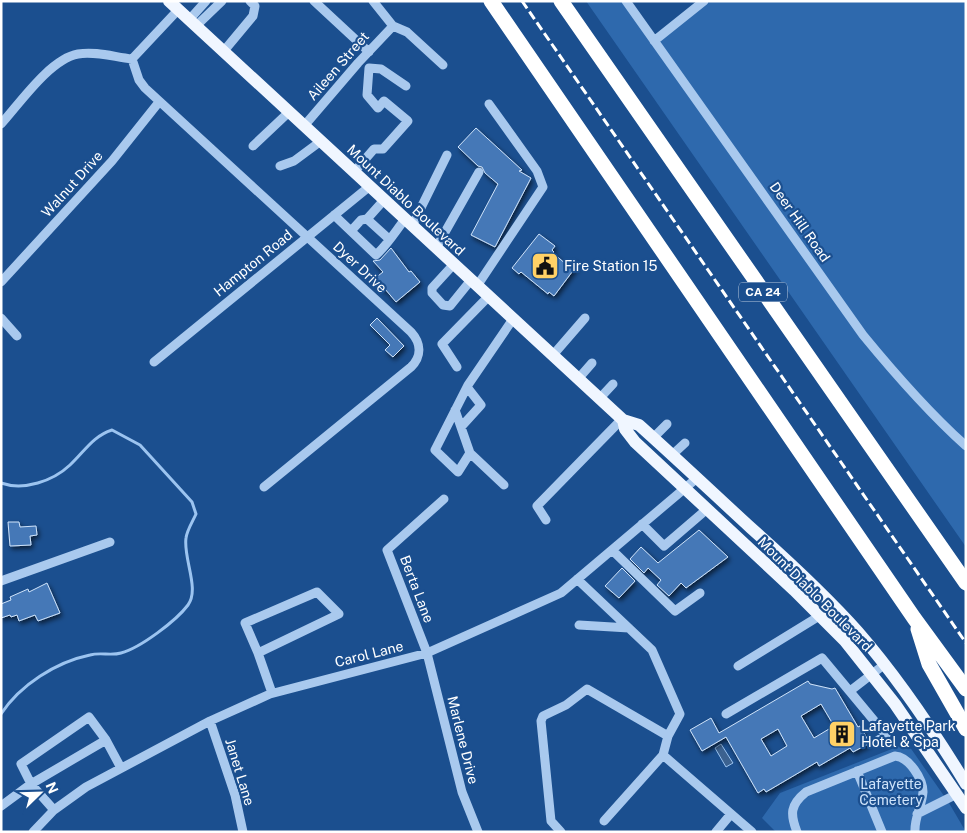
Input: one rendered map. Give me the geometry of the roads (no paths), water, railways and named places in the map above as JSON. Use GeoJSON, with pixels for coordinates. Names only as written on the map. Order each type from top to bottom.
{"type":"FeatureCollection","features":[{"type":"Feature","properties":{"kind":"highway"},"geometry":{"type":"LineString","coordinates":[[491,1],[914,618],[966,688]]}},
{"type":"Feature","properties":{"kind":"highway","name":"CA 24"},"geometry":{"type":"LineString","coordinates":[[561,1],[966,584]]}},
{"type":"Feature","properties":{"kind":"highway"},"geometry":{"type":"LineString","coordinates":[[914,618],[929,664],[966,728]]}},
{"type":"Feature","properties":{"kind":"main road","name":"Mount Diablo Boulevard"},"geometry":{"type":"LineString","coordinates":[[174,5],[600,398],[622,420],[625,429],[635,442],[821,617],[872,674],[907,720],[966,808]]}},
{"type":"Feature","properties":{"kind":"main road","name":"Mount Diablo Boulevard"},"geometry":{"type":"LineString","coordinates":[[622,420],[639,425],[775,549],[834,607],[884,664],[931,728],[966,784]]}},
{"type":"Feature","properties":{"kind":"street"},"geometry":{"type":"LineString","coordinates":[[193,23],[206,1]]}},
{"type":"Feature","properties":{"kind":"street"},"geometry":{"type":"LineString","coordinates":[[193,23],[222,1]]}},
{"type":"Feature","properties":{"kind":"street"},"geometry":{"type":"LineString","coordinates":[[224,52],[254,16],[255,6],[250,1]]}},
{"type":"Feature","properties":{"kind":"street"},"geometry":{"type":"LineString","coordinates":[[314,1],[369,52]]}},
{"type":"Feature","properties":{"kind":"street"},"geometry":{"type":"LineString","coordinates":[[373,1],[393,26],[407,32],[443,65]]}},
{"type":"Feature","properties":{"kind":"street","name":"Deer Hill Road"},"geometry":{"type":"LineString","coordinates":[[626,1],[863,335],[903,384],[944,427],[966,446]]}},
{"type":"Feature","properties":{"kind":"street"},"geometry":{"type":"LineString","coordinates":[[654,41],[704,1]]}},
{"type":"Feature","properties":{"kind":"street"},"geometry":{"type":"LineString","coordinates":[[1,124],[45,74],[70,56],[88,54],[132,59],[174,5]]}},
{"type":"Feature","properties":{"kind":"street","name":"Aileen Street"},"geometry":{"type":"LineString","coordinates":[[304,126],[393,26]]}},
{"type":"Feature","properties":{"kind":"street","name":"Dyer Drive"},"geometry":{"type":"LineString","coordinates":[[132,59],[139,80],[144,88],[411,332],[418,344],[419,356],[411,367],[264,487]]}},
{"type":"Feature","properties":{"kind":"street"},"geometry":{"type":"LineString","coordinates":[[354,172],[374,149],[383,149],[408,121],[384,101],[378,108],[367,95],[369,68],[381,69],[406,86]]}},
{"type":"Feature","properties":{"kind":"street","name":"Walnut Drive"},"geometry":{"type":"LineString","coordinates":[[1,282],[112,161],[159,102]]}},
{"type":"Feature","properties":{"kind":"street"},"geometry":{"type":"LineString","coordinates":[[454,264],[432,288],[432,294],[443,304],[450,306],[474,283],[542,188],[537,171],[489,104]]}},
{"type":"Feature","properties":{"kind":"street"},"geometry":{"type":"LineString","coordinates":[[254,146],[289,112]]}},
{"type":"Feature","properties":{"kind":"street"},"geometry":{"type":"LineString","coordinates":[[280,166],[294,161],[321,141]]}},
{"type":"Feature","properties":{"kind":"street"},"geometry":{"type":"LineString","coordinates":[[334,215],[376,255],[388,244],[389,239],[408,222],[447,155]]}},
{"type":"Feature","properties":{"kind":"street"},"geometry":{"type":"LineString","coordinates":[[436,248],[479,172]]}},
{"type":"Feature","properties":{"kind":"street","name":"Hampton Road"},"geometry":{"type":"LineString","coordinates":[[154,362],[370,186]]}},
{"type":"Feature","properties":{"kind":"street"},"geometry":{"type":"LineString","coordinates":[[351,231],[361,220],[367,219],[384,200]]}},
{"type":"Feature","properties":{"kind":"street"},"geometry":{"type":"LineString","coordinates":[[367,219],[389,239]]}},
{"type":"Feature","properties":{"kind":"street"},"geometry":{"type":"LineString","coordinates":[[458,367],[442,344],[489,296]]}},
{"type":"Feature","properties":{"kind":"street"},"geometry":{"type":"LineString","coordinates":[[1,318],[17,336]]}},
{"type":"Feature","properties":{"kind":"street"},"geometry":{"type":"LineString","coordinates":[[553,355],[585,318]]}},
{"type":"Feature","properties":{"kind":"street"},"geometry":{"type":"LineString","coordinates":[[470,452],[458,472],[435,450],[468,387],[513,319]]}},
{"type":"Feature","properties":{"kind":"street"},"geometry":{"type":"LineString","coordinates":[[578,379],[592,363]]}},
{"type":"Feature","properties":{"kind":"street"},"geometry":{"type":"LineString","coordinates":[[600,398],[613,384]]}},
{"type":"Feature","properties":{"kind":"street"},"geometry":{"type":"LineString","coordinates":[[461,427],[481,405],[468,387]]}},
{"type":"Feature","properties":{"kind":"street"},"geometry":{"type":"LineString","coordinates":[[456,410],[470,452],[504,485]]}},
{"type":"Feature","properties":{"kind":"street"},"geometry":{"type":"LineString","coordinates":[[546,520],[537,506],[622,420]]}},
{"type":"Feature","properties":{"kind":"street"},"geometry":{"type":"LineString","coordinates":[[653,438],[667,424]]}},
{"type":"Feature","properties":{"kind":"street"},"geometry":{"type":"LineString","coordinates":[[672,455],[685,443]]}},
{"type":"Feature","properties":{"kind":"street","name":"Carol Lane"},"geometry":{"type":"LineString","coordinates":[[33,832],[54,810],[86,787],[210,721],[272,693],[427,653],[562,593],[697,478]]}},
{"type":"Feature","properties":{"kind":"street","name":"Berta Lane"},"geometry":{"type":"LineString","coordinates":[[427,653],[387,550],[444,499]]}},
{"type":"Feature","properties":{"kind":"street"},"geometry":{"type":"LineString","coordinates":[[642,524],[664,546],[707,509]]}},
{"type":"Feature","properties":{"kind":"street"},"geometry":{"type":"LineString","coordinates":[[1,581],[110,542]]}},
{"type":"Feature","properties":{"kind":"street"},"geometry":{"type":"LineString","coordinates":[[612,550],[675,611],[700,593]]}},
{"type":"Feature","properties":{"kind":"street"},"geometry":{"type":"LineString","coordinates":[[577,579],[652,650],[680,714],[668,736],[663,755],[604,821]]}},
{"type":"Feature","properties":{"kind":"street"},"geometry":{"type":"LineString","coordinates":[[258,653],[339,614],[318,592],[245,622],[272,693]]}},
{"type":"Feature","properties":{"kind":"street"},"geometry":{"type":"LineString","coordinates":[[738,666],[821,617],[834,607]]}},
{"type":"Feature","properties":{"kind":"street"},"geometry":{"type":"LineString","coordinates":[[579,625],[628,628]]}},
{"type":"Feature","properties":{"kind":"street","name":"Marlene Drive"},"geometry":{"type":"LineString","coordinates":[[427,653],[462,792],[478,832]]}},
{"type":"Feature","properties":{"kind":"street"},"geometry":{"type":"LineString","coordinates":[[726,714],[822,658],[886,735],[874,744]]}},
{"type":"Feature","properties":{"kind":"street"},"geometry":{"type":"LineString","coordinates":[[850,691],[884,664]]}},
{"type":"Feature","properties":{"kind":"street"},"geometry":{"type":"LineString","coordinates":[[561,832],[551,821],[541,721],[543,716],[566,705],[587,689],[668,736]]}},
{"type":"Feature","properties":{"kind":"street"},"geometry":{"type":"LineString","coordinates":[[54,810],[31,784],[21,764],[89,717],[106,740],[121,768]]}},
{"type":"Feature","properties":{"kind":"street","name":"Janet Lane"},"geometry":{"type":"LineString","coordinates":[[210,721],[235,795],[243,832]]}},
{"type":"Feature","properties":{"kind":"street"},"geometry":{"type":"LineString","coordinates":[[1,806],[31,784],[106,740]]}},
{"type":"Feature","properties":{"kind":"street"},"geometry":{"type":"LineString","coordinates":[[663,755],[752,832]]}},
{"type":"Feature","properties":{"kind":"street"},"geometry":{"type":"LineString","coordinates":[[797,832],[792,815],[796,801],[812,789],[892,757],[902,757],[909,762],[922,789],[915,832]]}},
{"type":"Feature","properties":{"kind":"street"},"geometry":{"type":"LineString","coordinates":[[857,771],[882,832]]}},
{"type":"Feature","properties":{"kind":"street"},"geometry":{"type":"LineString","coordinates":[[922,794],[937,804]]}},
{"type":"Feature","properties":{"kind":"street"},"geometry":{"type":"LineString","coordinates":[[917,814],[957,794]]}},
{"type":"Feature","properties":{"kind":"street"},"geometry":{"type":"LineString","coordinates":[[716,832],[731,814]]}},
{"type":"Feature","properties":{"kind":"waterway"},"geometry":{"type":"LineString","coordinates":[[1,483],[19,486],[47,480],[63,471],[99,436],[112,430],[140,445],[192,502],[196,514],[186,538],[192,582],[191,598],[188,605],[175,619],[138,646],[129,650],[117,654],[98,654],[77,658],[52,669],[29,684],[9,703],[1,714]]}},
{"type":"Feature","properties":{"kind":"railway"},"geometry":{"type":"LineString","coordinates":[[522,1],[966,643]]}},
{"type":"Feature","properties":{"kind":"place","name":"Fire Station 15"},"geometry":{"type":"Point","coordinates":[545,266]}},
{"type":"Feature","properties":{"kind":"place","name":"Lafayette Park Hotel & Spa"},"geometry":{"type":"Point","coordinates":[842,734]}},
{"type":"Feature","properties":{"kind":"park label","name":"Lafayette Cemetery"},"geometry":{"type":"Point","coordinates":[891,792]}}]}
